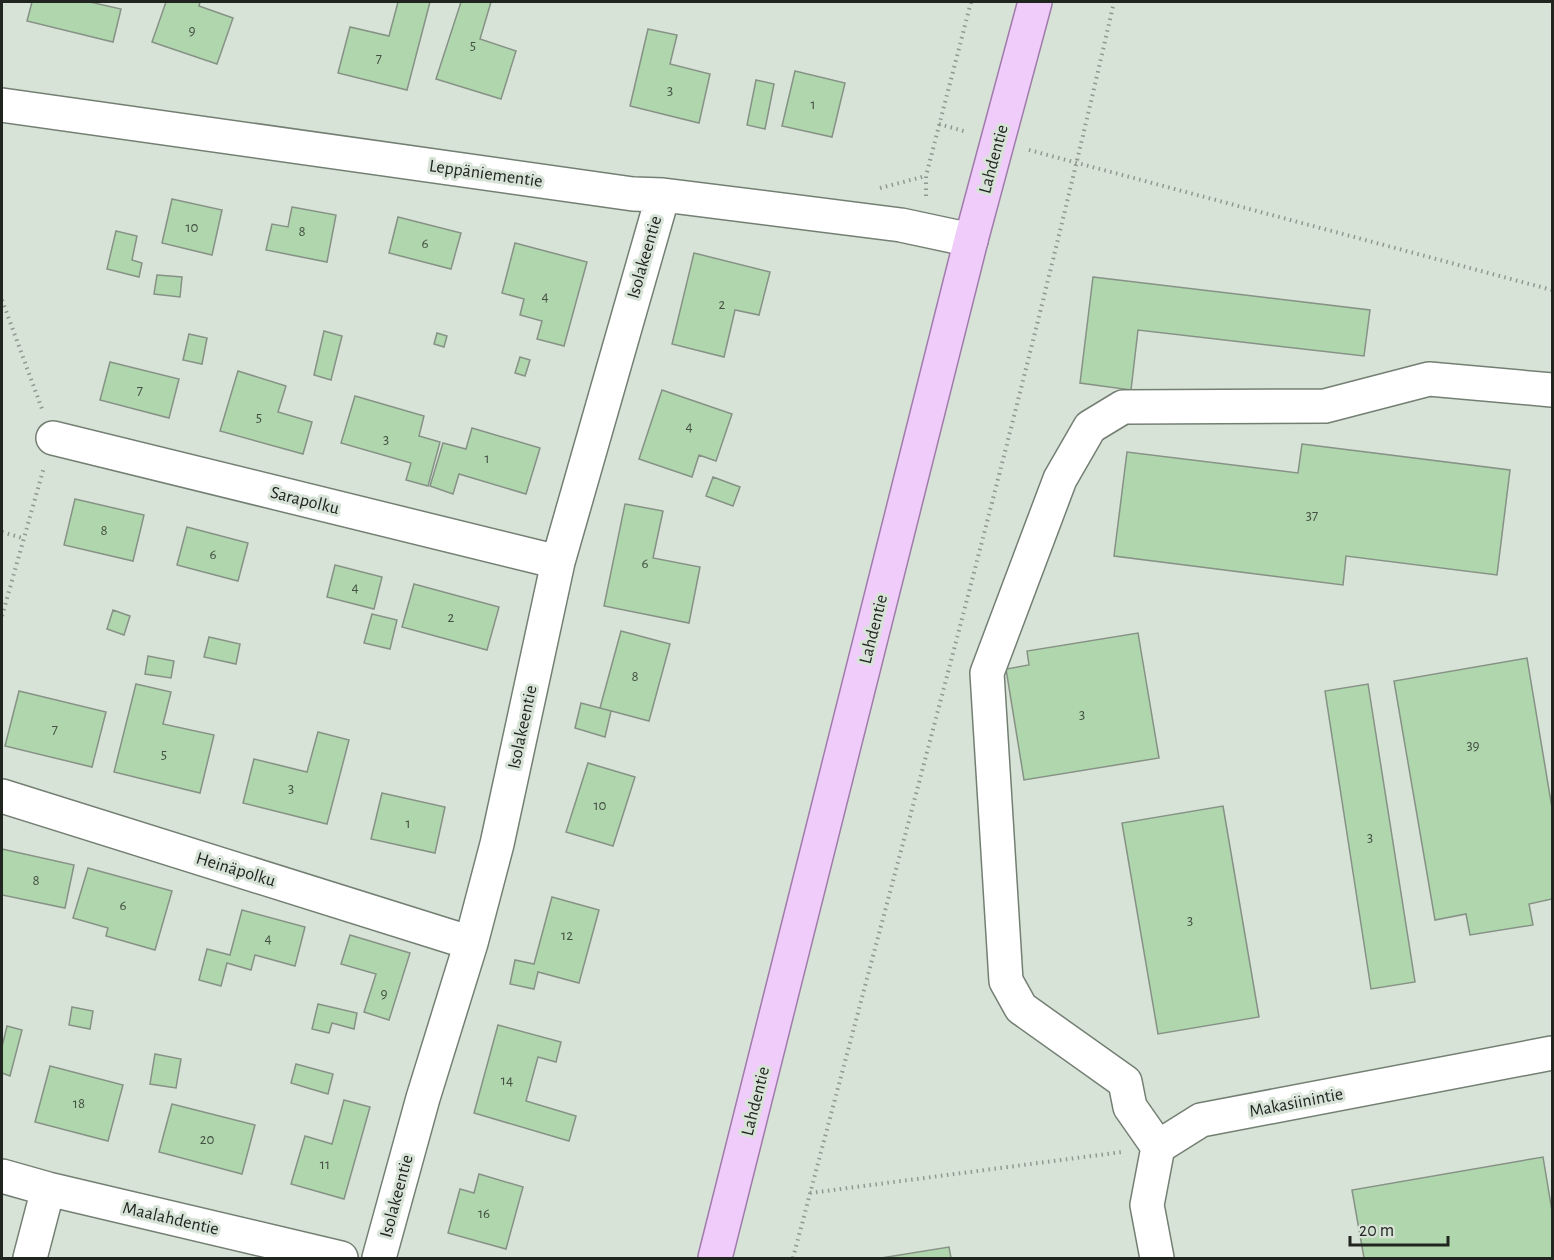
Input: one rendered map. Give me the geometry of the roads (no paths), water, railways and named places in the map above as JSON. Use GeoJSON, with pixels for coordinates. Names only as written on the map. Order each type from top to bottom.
{"type":"FeatureCollection","features":[{"type":"Feature","properties":{"kind":"main road","name":"Lahdentie"},"geometry":{"type":"LineString","coordinates":[[715,1258],[971,240],[1035,2]]}},
{"type":"Feature","properties":{"kind":"street","name":"Leppäniementie"},"geometry":{"type":"LineString","coordinates":[[2,105],[633,194],[663,195],[902,225],[971,240]]}},
{"type":"Feature","properties":{"kind":"street","name":"Isolakeentie"},"geometry":{"type":"LineString","coordinates":[[379,1258],[423,1098],[471,943],[497,843],[558,562],[663,195]]}},
{"type":"Feature","properties":{"kind":"street"},"geometry":{"type":"LineString","coordinates":[[1157,1258],[1147,1205],[1158,1147],[1130,1107],[1125,1082],[1021,1008],[1006,981],[987,673],[1060,479],[1090,427],[1123,407],[1325,406],[1429,379],[1552,390]]}},
{"type":"Feature","properties":{"kind":"street","name":"Sarapolku"},"geometry":{"type":"LineString","coordinates":[[52,438],[558,562]]}},
{"type":"Feature","properties":{"kind":"street","name":"Heinäpolku"},"geometry":{"type":"LineString","coordinates":[[2,796],[471,943]]}},
{"type":"Feature","properties":{"kind":"street","name":"Makasiinintie"},"geometry":{"type":"LineString","coordinates":[[1158,1147],[1200,1120],[1552,1053]]}},
{"type":"Feature","properties":{"kind":"street","name":"Maalahdentie"},"geometry":{"type":"LineString","coordinates":[[2,1176],[48,1190],[341,1258]]}},
{"type":"Feature","properties":{"kind":"street"},"geometry":{"type":"LineString","coordinates":[[30,1258],[48,1190]]}}]}
